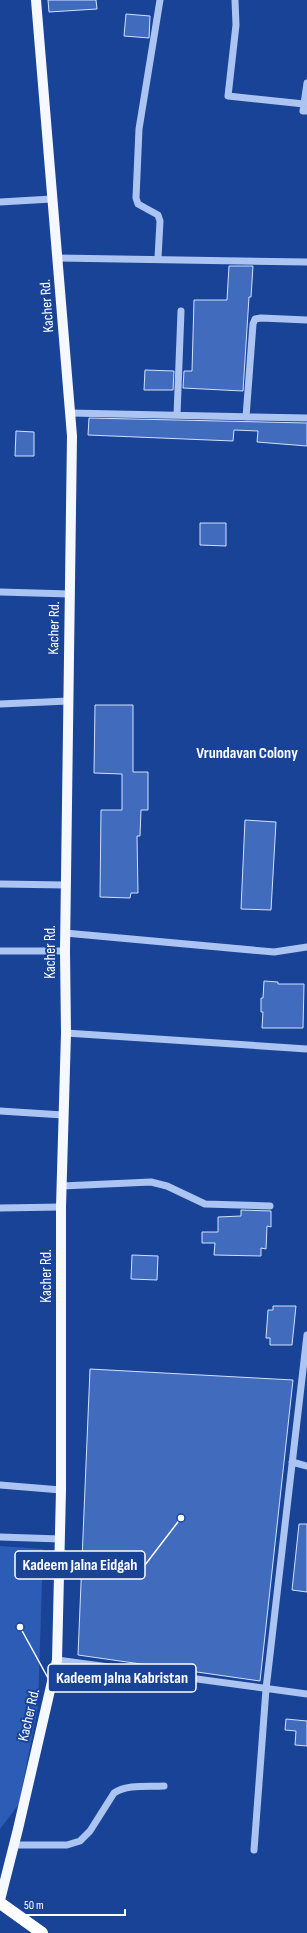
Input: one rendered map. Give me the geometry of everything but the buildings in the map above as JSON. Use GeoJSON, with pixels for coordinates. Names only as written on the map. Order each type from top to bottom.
{"type":"FeatureCollection","features":[{"type":"Feature","properties":{"kind":"highway"},"geometry":{"type":"LineString","coordinates":[[0,1901],[42,1933]]}},
{"type":"Feature","properties":{"kind":"main road","name":"Kacher Rd."},"geometry":{"type":"LineString","coordinates":[[0,1901],[57,1660],[61,1490],[61,1207],[66,1032],[65,933],[72,436],[36,0]]}},
{"type":"Feature","properties":{"kind":"street"},"geometry":{"type":"LineString","coordinates":[[158,258],[160,221],[158,215],[138,204],[136,198],[139,129],[160,0]]}},
{"type":"Feature","properties":{"kind":"street"},"geometry":{"type":"LineString","coordinates":[[235,0],[236,25],[228,96],[306,108],[307,83]]}},
{"type":"Feature","properties":{"kind":"street"},"geometry":{"type":"LineString","coordinates":[[0,202],[52,200]]}},
{"type":"Feature","properties":{"kind":"street"},"geometry":{"type":"LineString","coordinates":[[58,258],[158,258],[307,262]]}},
{"type":"Feature","properties":{"kind":"street"},"geometry":{"type":"LineString","coordinates":[[177,415],[181,311]]}},
{"type":"Feature","properties":{"kind":"street"},"geometry":{"type":"LineString","coordinates":[[246,417],[253,324],[255,319],[307,320]]}},
{"type":"Feature","properties":{"kind":"street"},"geometry":{"type":"LineString","coordinates":[[70,413],[307,418]]}},
{"type":"Feature","properties":{"kind":"street"},"geometry":{"type":"LineString","coordinates":[[0,592],[70,594]]}},
{"type":"Feature","properties":{"kind":"street"},"geometry":{"type":"LineString","coordinates":[[0,704],[68,701]]}},
{"type":"Feature","properties":{"kind":"street"},"geometry":{"type":"LineString","coordinates":[[0,884],[66,885]]}},
{"type":"Feature","properties":{"kind":"street"},"geometry":{"type":"LineString","coordinates":[[65,933],[274,952],[307,947]]}},
{"type":"Feature","properties":{"kind":"street"},"geometry":{"type":"LineString","coordinates":[[0,951],[65,951]]}},
{"type":"Feature","properties":{"kind":"street"},"geometry":{"type":"LineString","coordinates":[[66,1032],[307,1050]]}},
{"type":"Feature","properties":{"kind":"street"},"geometry":{"type":"LineString","coordinates":[[0,1111],[63,1115]]}},
{"type":"Feature","properties":{"kind":"street"},"geometry":{"type":"LineString","coordinates":[[62,1186],[151,1182],[167,1186],[205,1204],[270,1206]]}},
{"type":"Feature","properties":{"kind":"street"},"geometry":{"type":"LineString","coordinates":[[0,1208],[61,1207]]}},
{"type":"Feature","properties":{"kind":"street"},"geometry":{"type":"LineString","coordinates":[[254,1850],[266,1689],[307,1335]]}},
{"type":"Feature","properties":{"kind":"street"},"geometry":{"type":"LineString","coordinates":[[292,1462],[307,1466]]}},
{"type":"Feature","properties":{"kind":"street"},"geometry":{"type":"LineString","coordinates":[[0,1485],[61,1490]]}},
{"type":"Feature","properties":{"kind":"street"},"geometry":{"type":"LineString","coordinates":[[0,1537],[60,1539]]}},
{"type":"Feature","properties":{"kind":"street"},"geometry":{"type":"LineString","coordinates":[[57,1660],[307,1694]]}},
{"type":"Feature","properties":{"kind":"street"},"geometry":{"type":"LineString","coordinates":[[14,1845],[75,1843],[85,1836],[110,1798],[121,1789],[164,1786]]}},
{"type":"Feature","properties":{"kind":"shaded area"},"geometry":{"type":"Polygon","coordinates":[[[0,1546],[43,1549],[38,1706],[19,1804],[0,1829],[0,1546]]]}},
{"type":"Feature","properties":{"kind":"place","name":"Kadeem Jalna Eidgah"},"geometry":{"type":"Point","coordinates":[181,1518]}},
{"type":"Feature","properties":{"kind":"place","name":"Kadeem Jalna Kabristan"},"geometry":{"type":"Point","coordinates":[20,1627]}},
{"type":"Feature","properties":{"kind":"district","name":"Vrundavan Colony"},"geometry":{"type":"Point","coordinates":[247,753]}}]}
